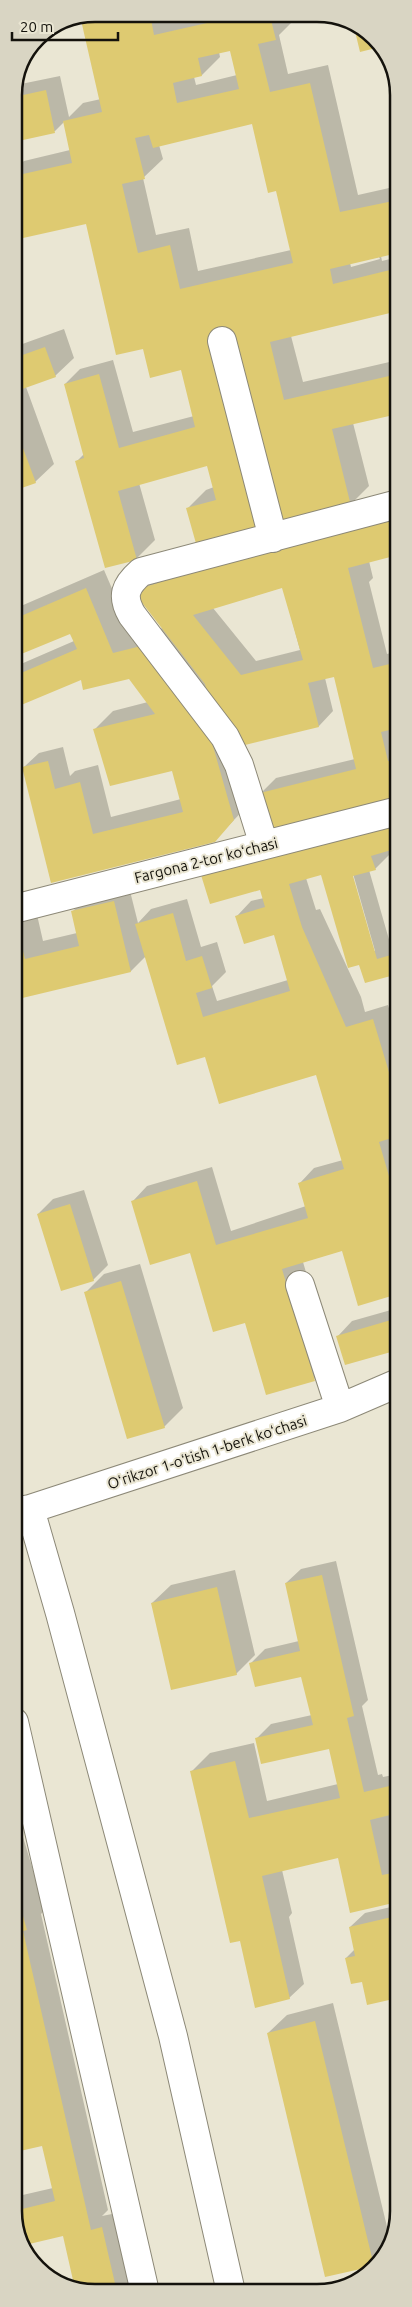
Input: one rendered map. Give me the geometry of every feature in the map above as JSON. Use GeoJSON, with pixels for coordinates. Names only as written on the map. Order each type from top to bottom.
{"type":"FeatureCollection","features":[{"type":"Feature","properties":{"kind":"street"},"geometry":{"type":"LineString","coordinates":[[222,342],[273,538]]}},
{"type":"Feature","properties":{"kind":"street"},"geometry":{"type":"LineString","coordinates":[[264,845],[239,765],[225,737],[126,604],[126,591],[131,581],[141,572],[390,506]]}},
{"type":"Feature","properties":{"kind":"street","name":"Fargona 2-tor koʻchasi"},"geometry":{"type":"LineString","coordinates":[[23,907],[390,813]]}},
{"type":"Feature","properties":{"kind":"street"},"geometry":{"type":"LineString","coordinates":[[300,1285],[340,1408]]}},
{"type":"Feature","properties":{"kind":"street","name":"Oʻrikzor 1-oʻtish 1-berk koʻchasi"},"geometry":{"type":"LineString","coordinates":[[22,1511],[340,1408],[390,1386]]}},
{"type":"Feature","properties":{"kind":"street"},"geometry":{"type":"LineString","coordinates":[[22,1512],[60,1612],[173,2036],[229,2284]]}},
{"type":"Feature","properties":{"kind":"street"},"geometry":{"type":"LineString","coordinates":[[23,1798],[143,2284]]}},
{"type":"Feature","properties":{"kind":"building"},"geometry":{"type":"Polygon","coordinates":[[[152,22],[154,35],[212,22],[272,22],[276,40],[258,44],[270,92],[310,83],[340,212],[390,202],[390,255],[330,269],[333,284],[390,270],[390,313],[270,342],[284,400],[390,376],[390,416],[332,429],[351,506],[275,524],[229,329],[210,333],[231,418],[263,529],[197,547],[186,508],[216,500],[207,466],[118,491],[137,560],[105,568],[75,461],[84,458],[64,384],[99,374],[119,448],[195,427],[181,370],[150,378],[143,349],[116,355],[86,224],[23,238],[23,174],[72,163],[63,121],[102,112],[82,24],[152,22]],[[230,51],[198,58],[202,76],[173,83],[177,103],[239,89],[230,51]],[[252,124],[153,148],[149,135],[135,138],[145,179],[122,184],[138,253],[170,245],[180,289],[293,263],[276,191],[268,193],[252,124]]]}},
{"type":"Feature","properties":{"kind":"building"},"geometry":{"type":"Polygon","coordinates":[[[356,34],[372,49],[360,52],[356,34]]]}},
{"type":"Feature","properties":{"kind":"building"},"geometry":{"type":"Polygon","coordinates":[[[46,90],[55,133],[23,140],[23,95],[46,90]]]}},
{"type":"Feature","properties":{"kind":"building"},"geometry":{"type":"Polygon","coordinates":[[[45,347],[56,377],[23,389],[23,355],[45,347]]]}},
{"type":"Feature","properties":{"kind":"building"},"geometry":{"type":"Polygon","coordinates":[[[23,448],[36,483],[23,488],[23,448]]]}},
{"type":"Feature","properties":{"kind":"building"},"geometry":{"type":"Polygon","coordinates":[[[390,514],[390,557],[348,568],[373,668],[390,664],[390,730],[381,732],[388,761],[390,761],[390,803],[269,832],[260,793],[356,769],[334,677],[308,683],[319,727],[241,746],[208,694],[205,684],[133,591],[307,534],[390,514]],[[282,588],[193,615],[241,675],[303,660],[282,588]]]}},
{"type":"Feature","properties":{"kind":"building"},"geometry":{"type":"Polygon","coordinates":[[[86,588],[113,653],[145,645],[209,732],[234,820],[215,842],[51,883],[23,767],[48,761],[55,789],[80,782],[93,834],[183,812],[172,771],[110,786],[93,729],[155,714],[129,679],[83,690],[81,680],[23,704],[23,672],[77,649],[70,634],[23,653],[23,615],[86,588]]]}},
{"type":"Feature","properties":{"kind":"building"},"geometry":{"type":"Polygon","coordinates":[[[390,819],[390,850],[371,856],[376,870],[353,876],[377,959],[390,955],[390,976],[365,983],[359,965],[348,968],[321,875],[289,884],[302,927],[346,1027],[373,1019],[390,1075],[390,1139],[379,1142],[390,1179],[390,1296],[358,1306],[342,1251],[282,1269],[315,1381],[266,1395],[245,1323],[213,1332],[190,1253],[150,1265],[131,1201],[197,1181],[216,1245],[308,1218],[298,1183],[344,1169],[316,1075],[219,1104],[205,1057],[177,1065],[135,924],[173,913],[186,961],[202,956],[212,988],[196,993],[203,1017],[290,991],[274,935],[244,944],[235,916],[265,907],[260,890],[210,904],[201,875],[390,819]]]}},
{"type":"Feature","properties":{"kind":"building"},"geometry":{"type":"Polygon","coordinates":[[[114,901],[131,972],[23,998],[23,950],[25,959],[79,946],[71,911],[114,901]]]}},
{"type":"Feature","properties":{"kind":"building"},"geometry":{"type":"Polygon","coordinates":[[[70,1204],[94,1281],[61,1291],[37,1214],[70,1204]]]}},
{"type":"Feature","properties":{"kind":"building"},"geometry":{"type":"Polygon","coordinates":[[[121,1281],[165,1428],[127,1439],[84,1292],[121,1281]]]}},
{"type":"Feature","properties":{"kind":"building"},"geometry":{"type":"Polygon","coordinates":[[[390,1320],[390,1352],[345,1365],[336,1336],[390,1320]]]}},
{"type":"Feature","properties":{"kind":"building"},"geometry":{"type":"Polygon","coordinates":[[[322,1575],[354,1716],[347,1718],[364,1792],[390,1786],[390,1815],[370,1820],[382,1875],[390,1874],[390,1908],[389,1904],[350,1913],[338,1858],[262,1876],[290,1999],[255,2008],[240,1941],[230,1943],[190,1771],[235,1761],[249,1818],[340,1798],[329,1749],[261,1764],[255,1738],[313,1725],[301,1677],[255,1687],[249,1663],[300,1651],[285,1583],[322,1575]]]}},
{"type":"Feature","properties":{"kind":"building"},"geometry":{"type":"Polygon","coordinates":[[[217,1587],[237,1675],[171,1690],[151,1603],[217,1587]]]}},
{"type":"Feature","properties":{"kind":"building"},"geometry":{"type":"Polygon","coordinates":[[[22,1913],[27,1930],[23,1931],[91,2230],[102,2227],[115,2284],[82,2283],[73,2280],[63,2236],[30,2244],[25,2230],[22,2209],[55,2201],[42,2146],[22,2151],[22,1913]]]}},
{"type":"Feature","properties":{"kind":"building"},"geometry":{"type":"Polygon","coordinates":[[[390,1917],[390,2000],[367,2005],[362,1982],[351,1984],[345,1958],[355,1956],[349,1927],[390,1917]]]}},
{"type":"Feature","properties":{"kind":"building"},"geometry":{"type":"Polygon","coordinates":[[[315,2021],[372,2258],[361,2269],[325,2277],[267,2033],[315,2021]]]}}]}
